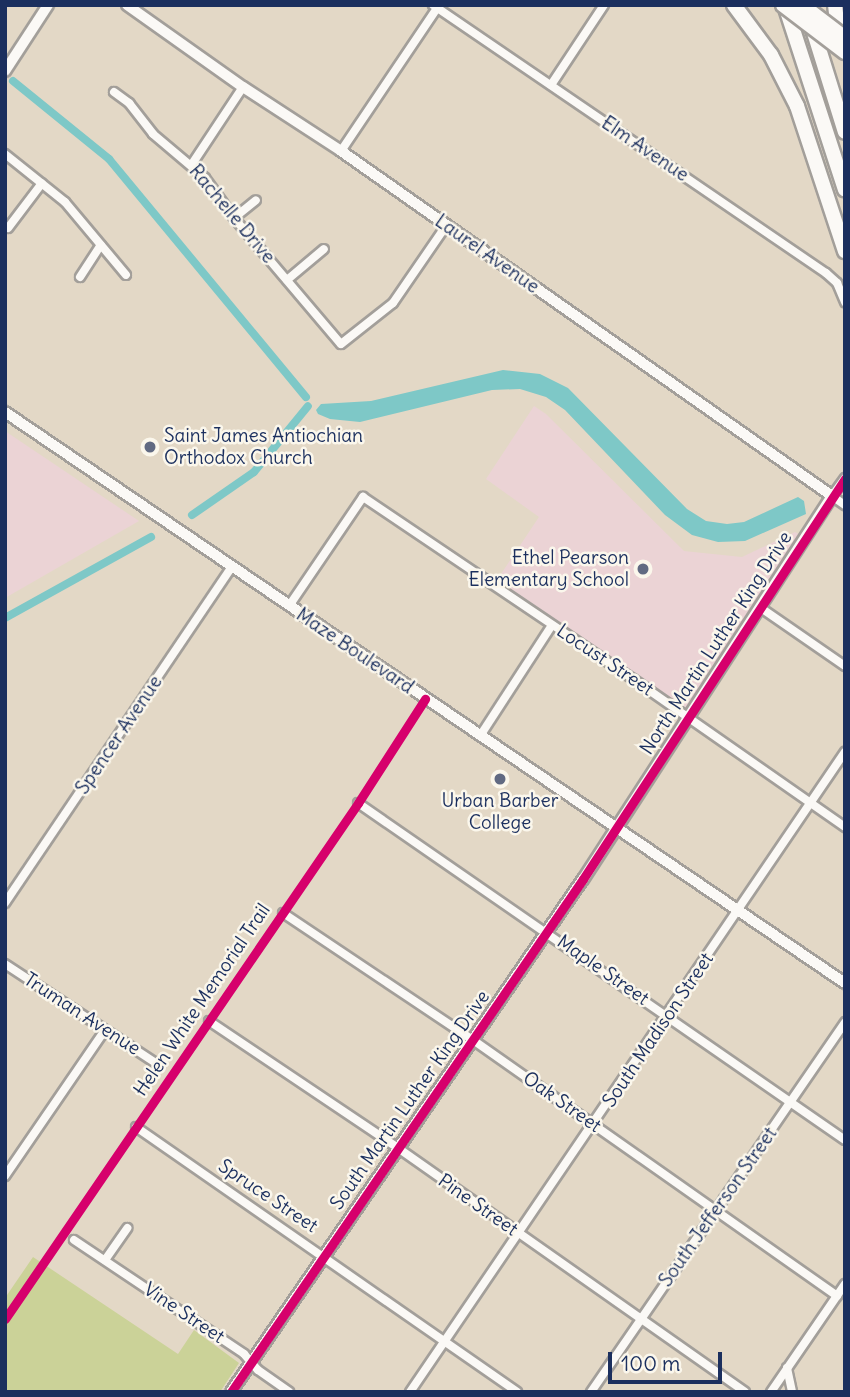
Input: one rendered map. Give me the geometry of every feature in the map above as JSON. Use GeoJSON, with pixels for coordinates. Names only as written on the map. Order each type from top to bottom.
{"type":"FeatureCollection","features":[{"type":"Feature","properties":{"kind":"highway"},"geometry":{"type":"LineString","coordinates":[[734,5],[761,41],[789,88],[804,125],[845,251]]}},
{"type":"Feature","properties":{"kind":"highway"},"geometry":{"type":"LineString","coordinates":[[784,5],[845,52]]}},
{"type":"Feature","properties":{"kind":"highway"},"geometry":{"type":"LineString","coordinates":[[784,5],[845,190]]}},
{"type":"Feature","properties":{"kind":"highway"},"geometry":{"type":"LineString","coordinates":[[804,5],[845,38]]}},
{"type":"Feature","properties":{"kind":"highway"},"geometry":{"type":"LineString","coordinates":[[804,5],[845,132]]}},
{"type":"Feature","properties":{"kind":"highway"},"geometry":{"type":"LineString","coordinates":[[835,5],[835,22],[845,59]]}},
{"type":"Feature","properties":{"kind":"street"},"geometry":{"type":"LineString","coordinates":[[5,71],[48,5]]}},
{"type":"Feature","properties":{"kind":"street","name":"Laurel Avenue"},"geometry":{"type":"LineString","coordinates":[[127,5],[243,87],[341,151],[845,505]]}},
{"type":"Feature","properties":{"kind":"street"},"geometry":{"type":"LineString","coordinates":[[551,85],[604,5]]}},
{"type":"Feature","properties":{"kind":"street"},"geometry":{"type":"LineString","coordinates":[[341,151],[437,6]]}},
{"type":"Feature","properties":{"kind":"street","name":"Elm Avenue"},"geometry":{"type":"LineString","coordinates":[[437,6],[826,273],[837,284],[845,302]]}},
{"type":"Feature","properties":{"kind":"street"},"geometry":{"type":"LineString","coordinates":[[192,164],[243,87]]}},
{"type":"Feature","properties":{"kind":"street","name":"Rachelle Drive"},"geometry":{"type":"LineString","coordinates":[[114,92],[129,103],[160,141],[192,164],[341,344],[393,303],[446,226]]}},
{"type":"Feature","properties":{"kind":"street"},"geometry":{"type":"LineString","coordinates":[[5,154],[65,202],[126,275]]}},
{"type":"Feature","properties":{"kind":"street"},"geometry":{"type":"LineString","coordinates":[[8,228],[42,183]]}},
{"type":"Feature","properties":{"kind":"street"},"geometry":{"type":"LineString","coordinates":[[234,218],[256,200]]}},
{"type":"Feature","properties":{"kind":"street"},"geometry":{"type":"LineString","coordinates":[[79,277],[101,245]]}},
{"type":"Feature","properties":{"kind":"street"},"geometry":{"type":"LineString","coordinates":[[287,280],[324,249]]}},
{"type":"Feature","properties":{"kind":"street","name":"Maze Boulevard"},"geometry":{"type":"LineString","coordinates":[[5,412],[845,984]]}},
{"type":"Feature","properties":{"kind":"street","name":"North Martin Luther King Drive"},"geometry":{"type":"LineString","coordinates":[[617,827],[845,478]]}},
{"type":"Feature","properties":{"kind":"street","name":"Locust Street"},"geometry":{"type":"LineString","coordinates":[[289,606],[363,497],[845,827]]}},
{"type":"Feature","properties":{"kind":"street","name":"Spencer Avenue"},"geometry":{"type":"LineString","coordinates":[[5,903],[232,567]]}},
{"type":"Feature","properties":{"kind":"street"},"geometry":{"type":"LineString","coordinates":[[761,608],[845,666]]}},
{"type":"Feature","properties":{"kind":"street"},"geometry":{"type":"LineString","coordinates":[[480,736],[552,625]]}},
{"type":"Feature","properties":{"kind":"street","name":"South Madison Street"},"geometry":{"type":"LineString","coordinates":[[410,1392],[740,911],[845,752]]}},
{"type":"Feature","properties":{"kind":"street","name":"Maple Street"},"geometry":{"type":"LineString","coordinates":[[358,803],[845,1140]]}},
{"type":"Feature","properties":{"kind":"street","name":"South Martin Luther King Drive"},"geometry":{"type":"LineString","coordinates":[[231,1392],[617,827]]}},
{"type":"Feature","properties":{"kind":"street","name":"Oak Street"},"geometry":{"type":"LineString","coordinates":[[284,913],[473,1040],[837,1296]]}},
{"type":"Feature","properties":{"kind":"street","name":"Truman Avenue"},"geometry":{"type":"LineString","coordinates":[[5,964],[159,1065]]}},
{"type":"Feature","properties":{"kind":"street","name":"Pine Street"},"geometry":{"type":"LineString","coordinates":[[209,1021],[398,1148],[745,1392]]}},
{"type":"Feature","properties":{"kind":"street","name":"South Jefferson Street"},"geometry":{"type":"LineString","coordinates":[[591,1392],[845,1023]]}},
{"type":"Feature","properties":{"kind":"street"},"geometry":{"type":"LineString","coordinates":[[5,1176],[105,1030]]}},
{"type":"Feature","properties":{"kind":"street","name":"Spruce Street"},"geometry":{"type":"LineString","coordinates":[[136,1127],[517,1392]]}},
{"type":"Feature","properties":{"kind":"street"},"geometry":{"type":"LineString","coordinates":[[105,1261],[127,1228]]}},
{"type":"Feature","properties":{"kind":"street","name":"Vine Street"},"geometry":{"type":"LineString","coordinates":[[74,1240],[244,1354],[289,1392]]}},
{"type":"Feature","properties":{"kind":"street"},"geometry":{"type":"LineString","coordinates":[[771,1392],[845,1284]]}},
{"type":"Feature","properties":{"kind":"street"},"geometry":{"type":"LineString","coordinates":[[788,1368],[792,1392]]}},
{"type":"Feature","properties":{"kind":"shaded area","name":"Ethel Pearson Elementary School"},"geometry":{"type":"Polygon","coordinates":[[[534,406],[546,414],[684,551],[742,557],[795,532],[802,536],[687,709],[497,580],[539,517],[486,479],[534,406]]]}},
{"type":"Feature","properties":{"kind":"shaded area"},"geometry":{"type":"Polygon","coordinates":[[[5,431],[139,521],[5,598],[5,431]]]}},
{"type":"Feature","properties":{"kind":"green space"},"geometry":{"type":"Polygon","coordinates":[[[33,1257],[178,1354],[194,1330],[239,1363],[220,1392],[5,1392],[5,1298],[33,1257]]]}},
{"type":"Feature","properties":{"kind":"water"},"geometry":{"type":"Polygon","coordinates":[[[503,370],[540,374],[568,388],[687,509],[706,521],[727,524],[744,522],[798,497],[804,501],[806,514],[745,541],[718,542],[692,535],[665,515],[565,410],[546,397],[520,389],[492,390],[360,422],[330,419],[318,414],[316,410],[321,404],[371,401],[503,370]]]}},
{"type":"Feature","properties":{"kind":"waterway"},"geometry":{"type":"LineString","coordinates":[[13,81],[109,159],[306,397]]}},
{"type":"Feature","properties":{"kind":"waterway"},"geometry":{"type":"LineString","coordinates":[[192,515],[254,472],[308,406]]}},
{"type":"Feature","properties":{"kind":"waterway"},"geometry":{"type":"LineString","coordinates":[[5,618],[151,537]]}},
{"type":"Feature","properties":{"kind":"cycle path"},"geometry":{"type":"LineString","coordinates":[[231,1392],[583,879],[845,478]]}},
{"type":"Feature","properties":{"kind":"cycle path","name":"Helen White Memorial Trail"},"geometry":{"type":"LineString","coordinates":[[5,1319],[358,803],[425,699]]}},
{"type":"Feature","properties":{"kind":"place","name":"Saint James Antiochian Orthodox Church"},"geometry":{"type":"Point","coordinates":[150,447]}},
{"type":"Feature","properties":{"kind":"place","name":"Ethel Pearson Elementary School"},"geometry":{"type":"Point","coordinates":[643,569]}},
{"type":"Feature","properties":{"kind":"place","name":"Urban Barber College"},"geometry":{"type":"Point","coordinates":[500,779]}}]}
